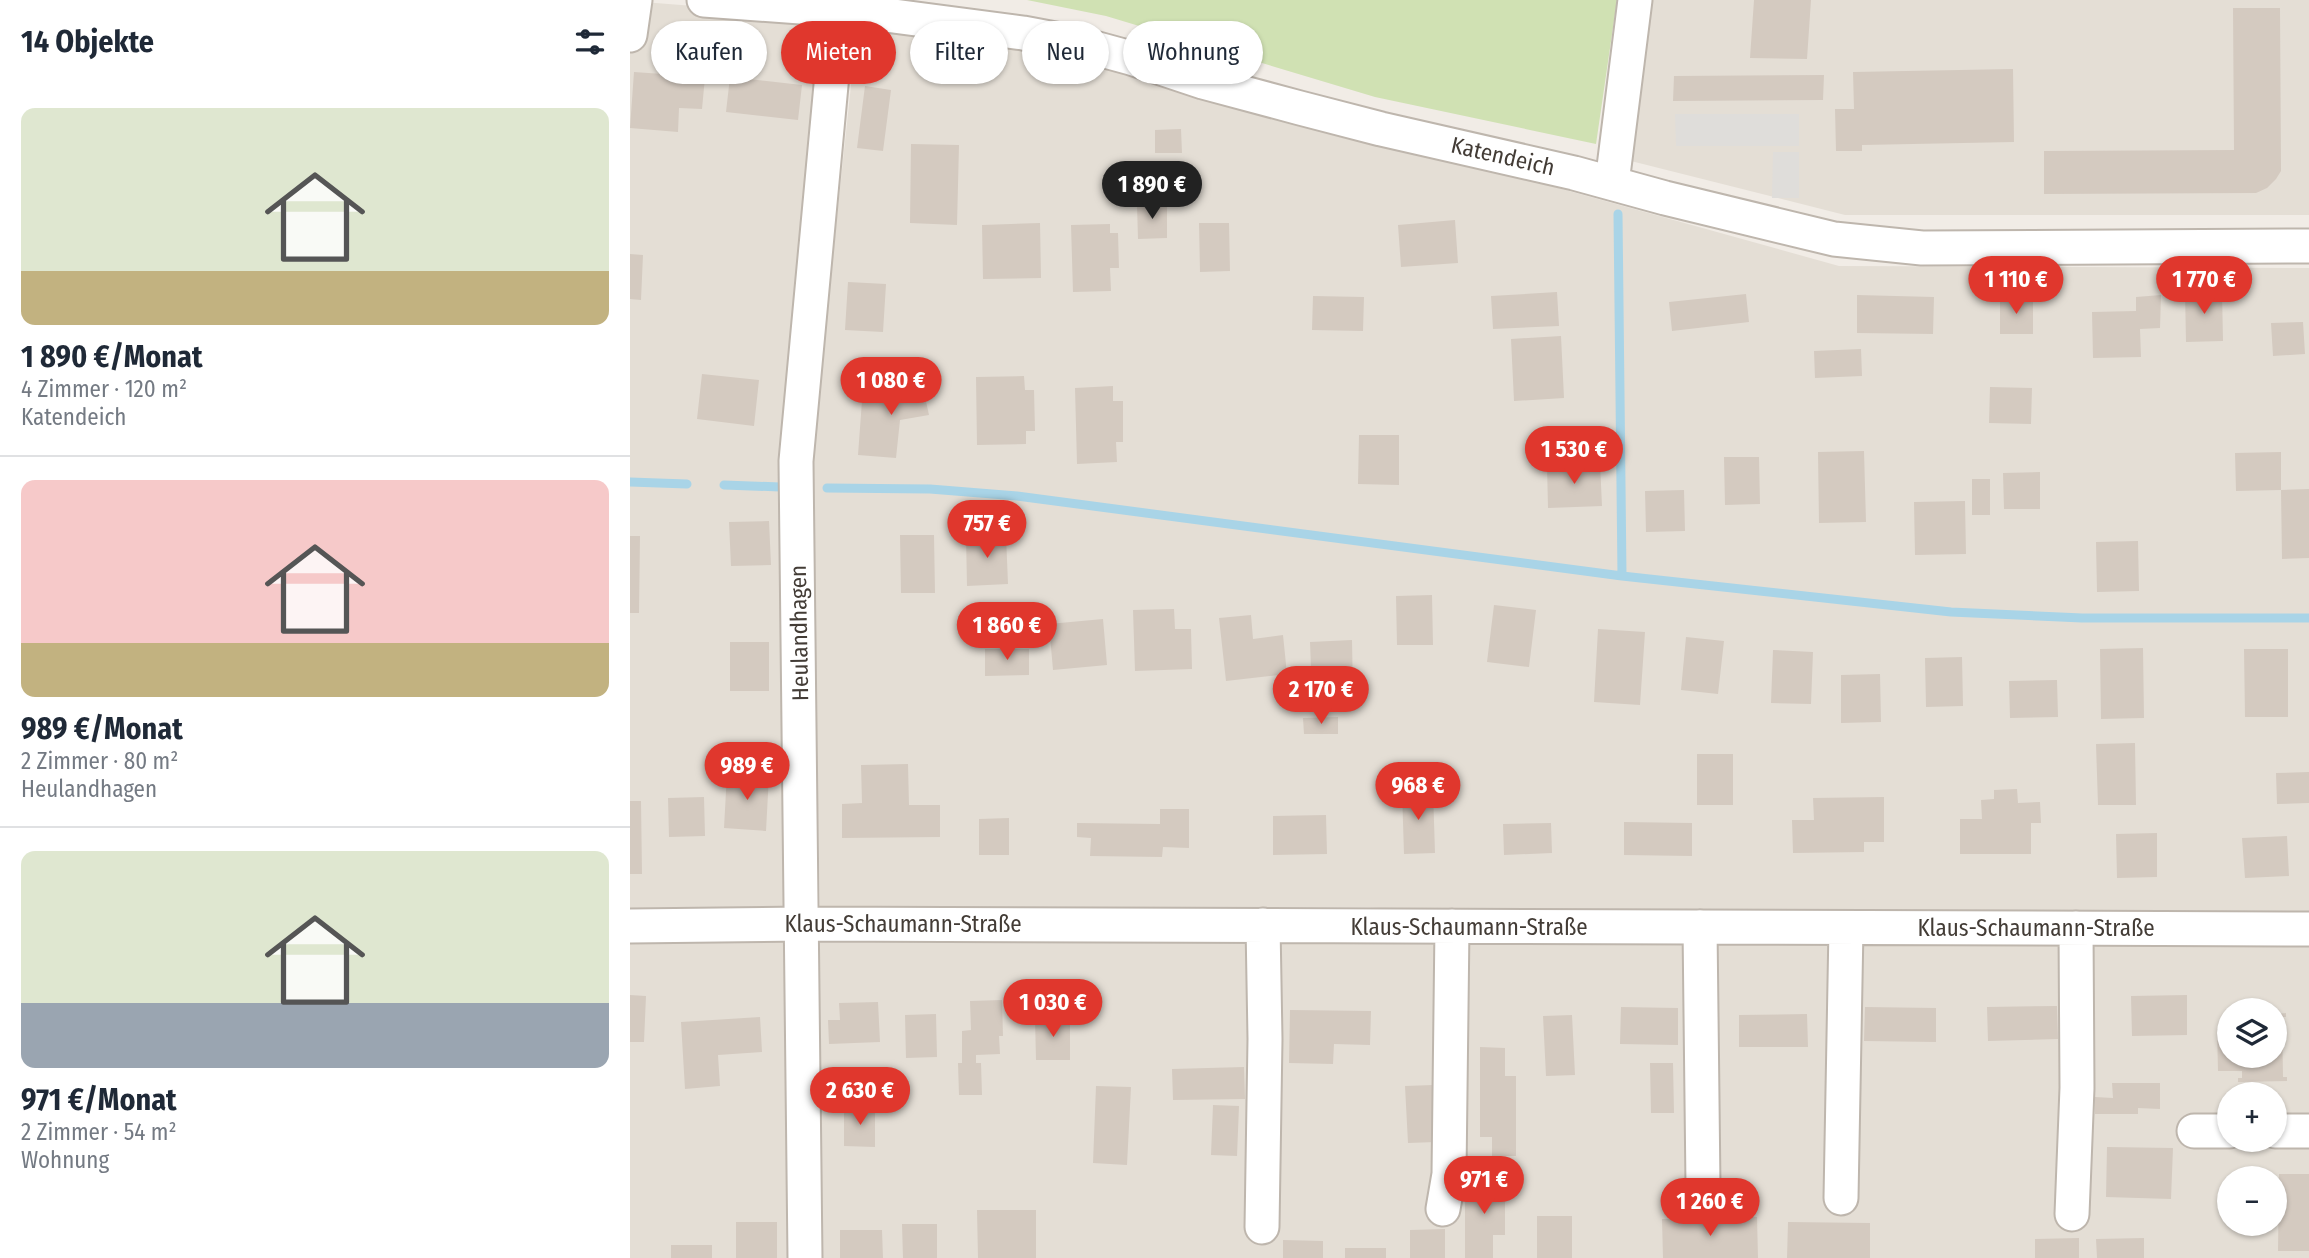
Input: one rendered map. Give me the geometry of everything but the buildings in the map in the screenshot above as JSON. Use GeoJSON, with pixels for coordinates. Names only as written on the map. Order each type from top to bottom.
{"type":"FeatureCollection","features":[{"type":"Feature","properties":{"kind":"street"},"geometry":{"type":"LineString","coordinates":[[630,35],[635,0]]}},
{"type":"Feature","properties":{"kind":"street","name":"Katendeich"},"geometry":{"type":"LineString","coordinates":[[704,0],[855,11],[1076,43],[1300,108],[1810,234],[1868,243],[1922,248],[2309,246]]}},
{"type":"Feature","properties":{"kind":"street"},"geometry":{"type":"LineString","coordinates":[[1612,183],[1635,0]]}},
{"type":"Feature","properties":{"kind":"street","name":"Heulandhagen"},"geometry":{"type":"LineString","coordinates":[[806,1258],[796,461],[838,10]]}},
{"type":"Feature","properties":{"kind":"street","name":"Klaus-Schaumann-Straße"},"geometry":{"type":"LineString","coordinates":[[630,926],[803,923],[2309,929]]}},
{"type":"Feature","properties":{"kind":"street"},"geometry":{"type":"LineString","coordinates":[[1262,1227],[1265,1039],[1263,925]]}},
{"type":"Feature","properties":{"kind":"street"},"geometry":{"type":"LineString","coordinates":[[1443,1209],[1449,1174],[1452,926]]}},
{"type":"Feature","properties":{"kind":"street"},"geometry":{"type":"LineString","coordinates":[[1700,927],[1703,1186]]}},
{"type":"Feature","properties":{"kind":"street"},"geometry":{"type":"LineString","coordinates":[[1841,1198],[1846,928]]}},
{"type":"Feature","properties":{"kind":"street"},"geometry":{"type":"LineString","coordinates":[[2071,1214],[2077,1088],[2076,928]]}},
{"type":"Feature","properties":{"kind":"street"},"geometry":{"type":"LineString","coordinates":[[2194,1131],[2217,1131]]}},
{"type":"Feature","properties":{"kind":"street"},"geometry":{"type":"LineString","coordinates":[[2287,1131],[2309,1131]]}},
{"type":"Feature","properties":{"kind":"shaded area"},"geometry":{"type":"Polygon","coordinates":[[[1644,0],[2309,0],[2309,215],[1845,215],[1623,159],[1644,0]]]}},
{"type":"Feature","properties":{"kind":"shaded area"},"geometry":{"type":"Polygon","coordinates":[[[630,1],[820,16],[820,21],[781,21],[781,84],[814,84],[779,471],[789,907],[630,908],[630,1]]]}},
{"type":"Feature","properties":{"kind":"shaded area"},"geometry":{"type":"Polygon","coordinates":[[[896,24],[910,26],[910,84],[1008,84],[1008,37],[1019,38],[1022,39],[1022,84],[1109,84],[1109,63],[1123,67],[1123,84],[1184,84],[1839,266],[2309,268],[2309,923],[1559,923],[1368,907],[820,907],[811,460],[851,84],[896,84],[896,24]]]}},
{"type":"Feature","properties":{"kind":"shaded area"},"geometry":{"type":"Polygon","coordinates":[[[1675,114],[1799,114],[1799,146],[1676,146],[1675,114]]]}},
{"type":"Feature","properties":{"kind":"shaded area"},"geometry":{"type":"Polygon","coordinates":[[[1773,152],[1799,152],[1799,198],[1772,198],[1773,152]]]}},
{"type":"Feature","properties":{"kind":"shaded area"},"geometry":{"type":"Polygon","coordinates":[[[786,938],[790,1258],[630,1258],[630,940],[786,938]]]}},
{"type":"Feature","properties":{"kind":"shaded area"},"geometry":{"type":"Polygon","coordinates":[[[816,939],[2309,946],[2309,1258],[819,1258],[816,939]]]}},
{"type":"Feature","properties":{"kind":"green space"},"geometry":{"type":"Polygon","coordinates":[[[1027,0],[1617,0],[1596,144],[1375,97],[1263,63],[1263,21],[1123,21],[1027,0]]]}},
{"type":"Feature","properties":{"kind":"waterway"},"geometry":{"type":"LineString","coordinates":[[1618,214],[1622,576]]}},
{"type":"Feature","properties":{"kind":"waterway"},"geometry":{"type":"LineString","coordinates":[[630,482],[687,484]]}},
{"type":"Feature","properties":{"kind":"waterway"},"geometry":{"type":"LineString","coordinates":[[724,485],[780,487]]}},
{"type":"Feature","properties":{"kind":"waterway"},"geometry":{"type":"LineString","coordinates":[[827,488],[930,489],[1017,496],[1622,576],[1951,612],[2082,618],[2309,618]]}}]}
